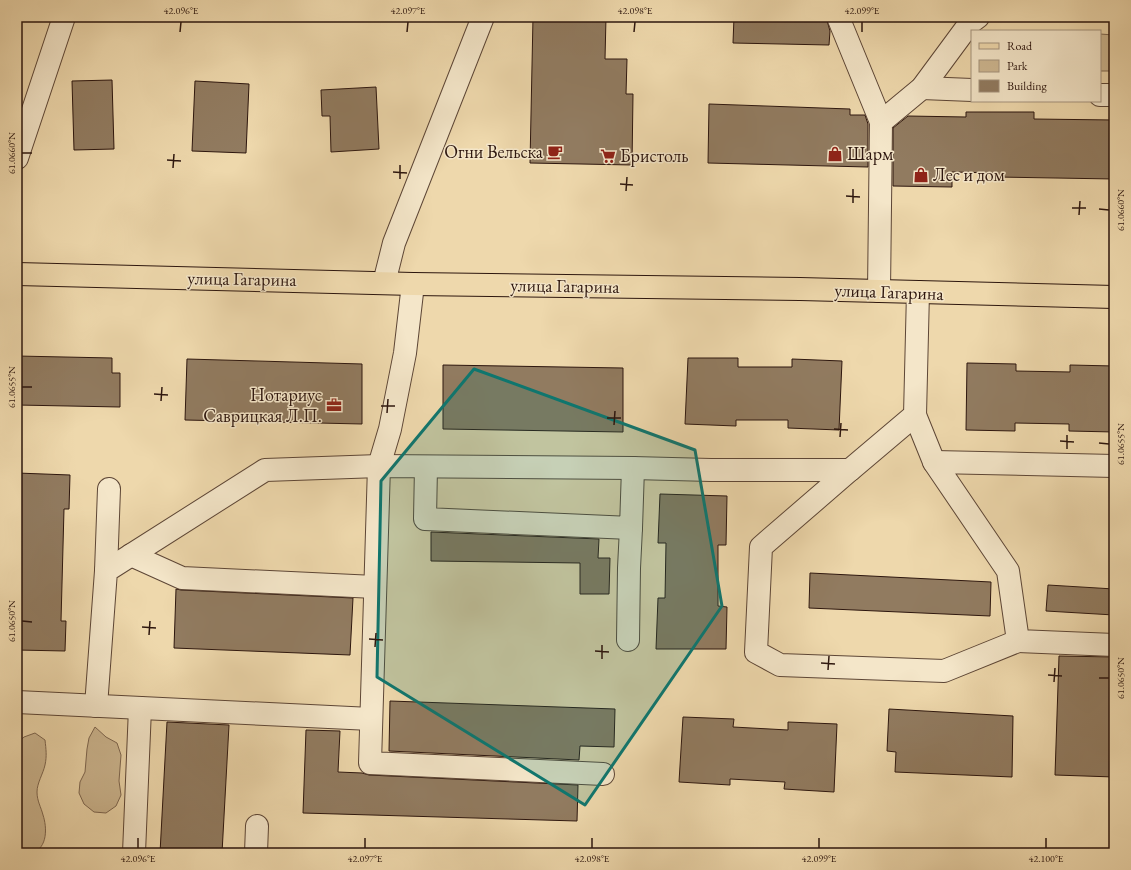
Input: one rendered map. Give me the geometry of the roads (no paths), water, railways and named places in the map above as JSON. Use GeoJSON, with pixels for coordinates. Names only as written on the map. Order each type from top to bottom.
{"type":"FeatureCollection","features":[{"type":"Feature","properties":{"kind":"main road","name":"улица Гагарина"},"geometry":{"type":"LineString","coordinates":[[17,274],[413,284],[879,291],[1114,298]]}},
{"type":"Feature","properties":{"kind":"street"},"geometry":{"type":"LineString","coordinates":[[17,158],[64,17]]}},
{"type":"Feature","properties":{"kind":"street"},"geometry":{"type":"LineString","coordinates":[[384,283],[394,243],[483,17]]}},
{"type":"Feature","properties":{"kind":"street"},"geometry":{"type":"LineString","coordinates":[[838,17],[881,122],[879,291]]}},
{"type":"Feature","properties":{"kind":"street"},"geometry":{"type":"LineString","coordinates":[[881,122],[922,88],[970,23],[978,17]]}},
{"type":"Feature","properties":{"kind":"street"},"geometry":{"type":"LineString","coordinates":[[922,88],[971,90]]}},
{"type":"Feature","properties":{"kind":"street"},"geometry":{"type":"LineString","coordinates":[[1101,94],[1114,95]]}},
{"type":"Feature","properties":{"kind":"street"},"geometry":{"type":"LineString","coordinates":[[413,284],[405,353],[390,429],[379,466],[370,763],[603,774]]}},
{"type":"Feature","properties":{"kind":"street"},"geometry":{"type":"LineString","coordinates":[[918,292],[916,414],[934,462],[1008,571],[1018,641]]}},
{"type":"Feature","properties":{"kind":"street"},"geometry":{"type":"LineString","coordinates":[[916,414],[761,546],[756,652],[780,665],[944,671],[1018,641],[1114,645]]}},
{"type":"Feature","properties":{"kind":"street"},"geometry":{"type":"LineString","coordinates":[[934,462],[1114,466]]}},
{"type":"Feature","properties":{"kind":"street"},"geometry":{"type":"LineString","coordinates":[[106,571],[265,470],[379,466],[850,470]]}},
{"type":"Feature","properties":{"kind":"street"},"geometry":{"type":"LineString","coordinates":[[426,467],[425,519],[631,528]]}},
{"type":"Feature","properties":{"kind":"street"},"geometry":{"type":"LineString","coordinates":[[628,640],[633,468]]}},
{"type":"Feature","properties":{"kind":"street"},"geometry":{"type":"LineString","coordinates":[[96,706],[106,571],[109,489]]}},
{"type":"Feature","properties":{"kind":"street"},"geometry":{"type":"LineString","coordinates":[[131,555],[182,578],[375,587]]}},
{"type":"Feature","properties":{"kind":"street"},"geometry":{"type":"LineString","coordinates":[[17,702],[371,719]]}},
{"type":"Feature","properties":{"kind":"street"},"geometry":{"type":"LineString","coordinates":[[134,853],[140,708]]}},
{"type":"Feature","properties":{"kind":"street"},"geometry":{"type":"LineString","coordinates":[[256,853],[257,826]]}},
{"type":"Feature","properties":{"kind":"place","name":"Огни Вельска"},"geometry":{"type":"Point","coordinates":[555,152]}},
{"type":"Feature","properties":{"kind":"place","name":"Шарм"},"geometry":{"type":"Point","coordinates":[835,154]}},
{"type":"Feature","properties":{"kind":"place","name":"Бристоль"},"geometry":{"type":"Point","coordinates":[608,156]}},
{"type":"Feature","properties":{"kind":"place","name":"Лес и дом"},"geometry":{"type":"Point","coordinates":[921,175]}},
{"type":"Feature","properties":{"kind":"place","name":"Нотариус Саврицкая Л.П."},"geometry":{"type":"Point","coordinates":[334,405]}}]}
